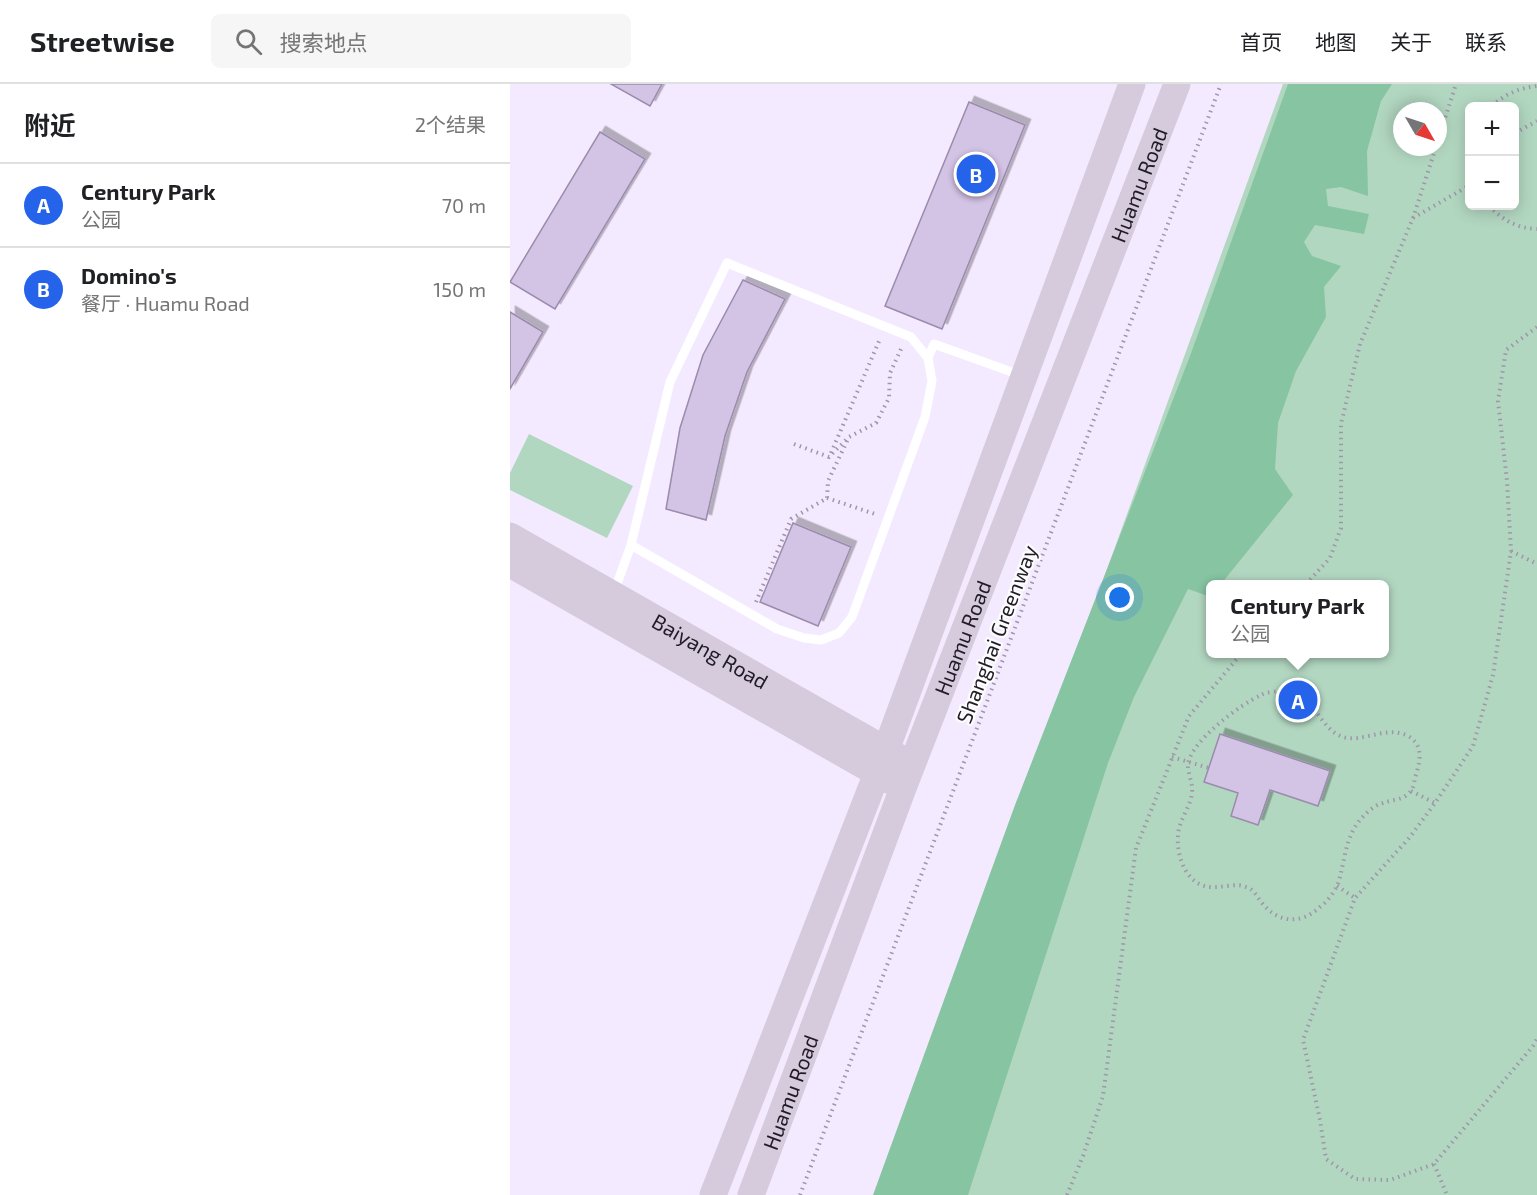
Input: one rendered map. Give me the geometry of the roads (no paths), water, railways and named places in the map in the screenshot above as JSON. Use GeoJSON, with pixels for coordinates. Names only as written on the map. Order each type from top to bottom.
{"type":"FeatureCollection","features":[{"type":"Feature","properties":{"kind":"main road","name":"Huamu Road"},"geometry":{"type":"LineString","coordinates":[[713,1195],[882,761],[1132,84]]}},
{"type":"Feature","properties":{"kind":"main road","name":"Huamu Road"},"geometry":{"type":"LineString","coordinates":[[751,1195],[907,776],[1177,84]]}},
{"type":"Feature","properties":{"kind":"main road","name":"Baiyang Road"},"geometry":{"type":"LineString","coordinates":[[510,536],[613,595],[907,776]]}},
{"type":"Feature","properties":{"kind":"main road","name":"Baiyang Road"},"geometry":{"type":"LineString","coordinates":[[510,564],[882,761]]}},
{"type":"Feature","properties":{"kind":"lane"},"geometry":{"type":"LineString","coordinates":[[613,595],[631,545],[670,382],[728,263],[911,337],[928,358],[932,381],[925,417],[852,617],[839,633],[821,640],[804,638],[777,629],[631,545]]}},
{"type":"Feature","properties":{"kind":"lane"},"geometry":{"type":"LineString","coordinates":[[928,358],[934,344],[1024,376]]}},
{"type":"Feature","properties":{"kind":"place","name":"Domino's"},"geometry":{"type":"Point","coordinates":[976,174]}},
{"type":"Feature","properties":{"kind":"place","name":"Century Park"},"geometry":{"type":"Point","coordinates":[1298,700]}}]}
